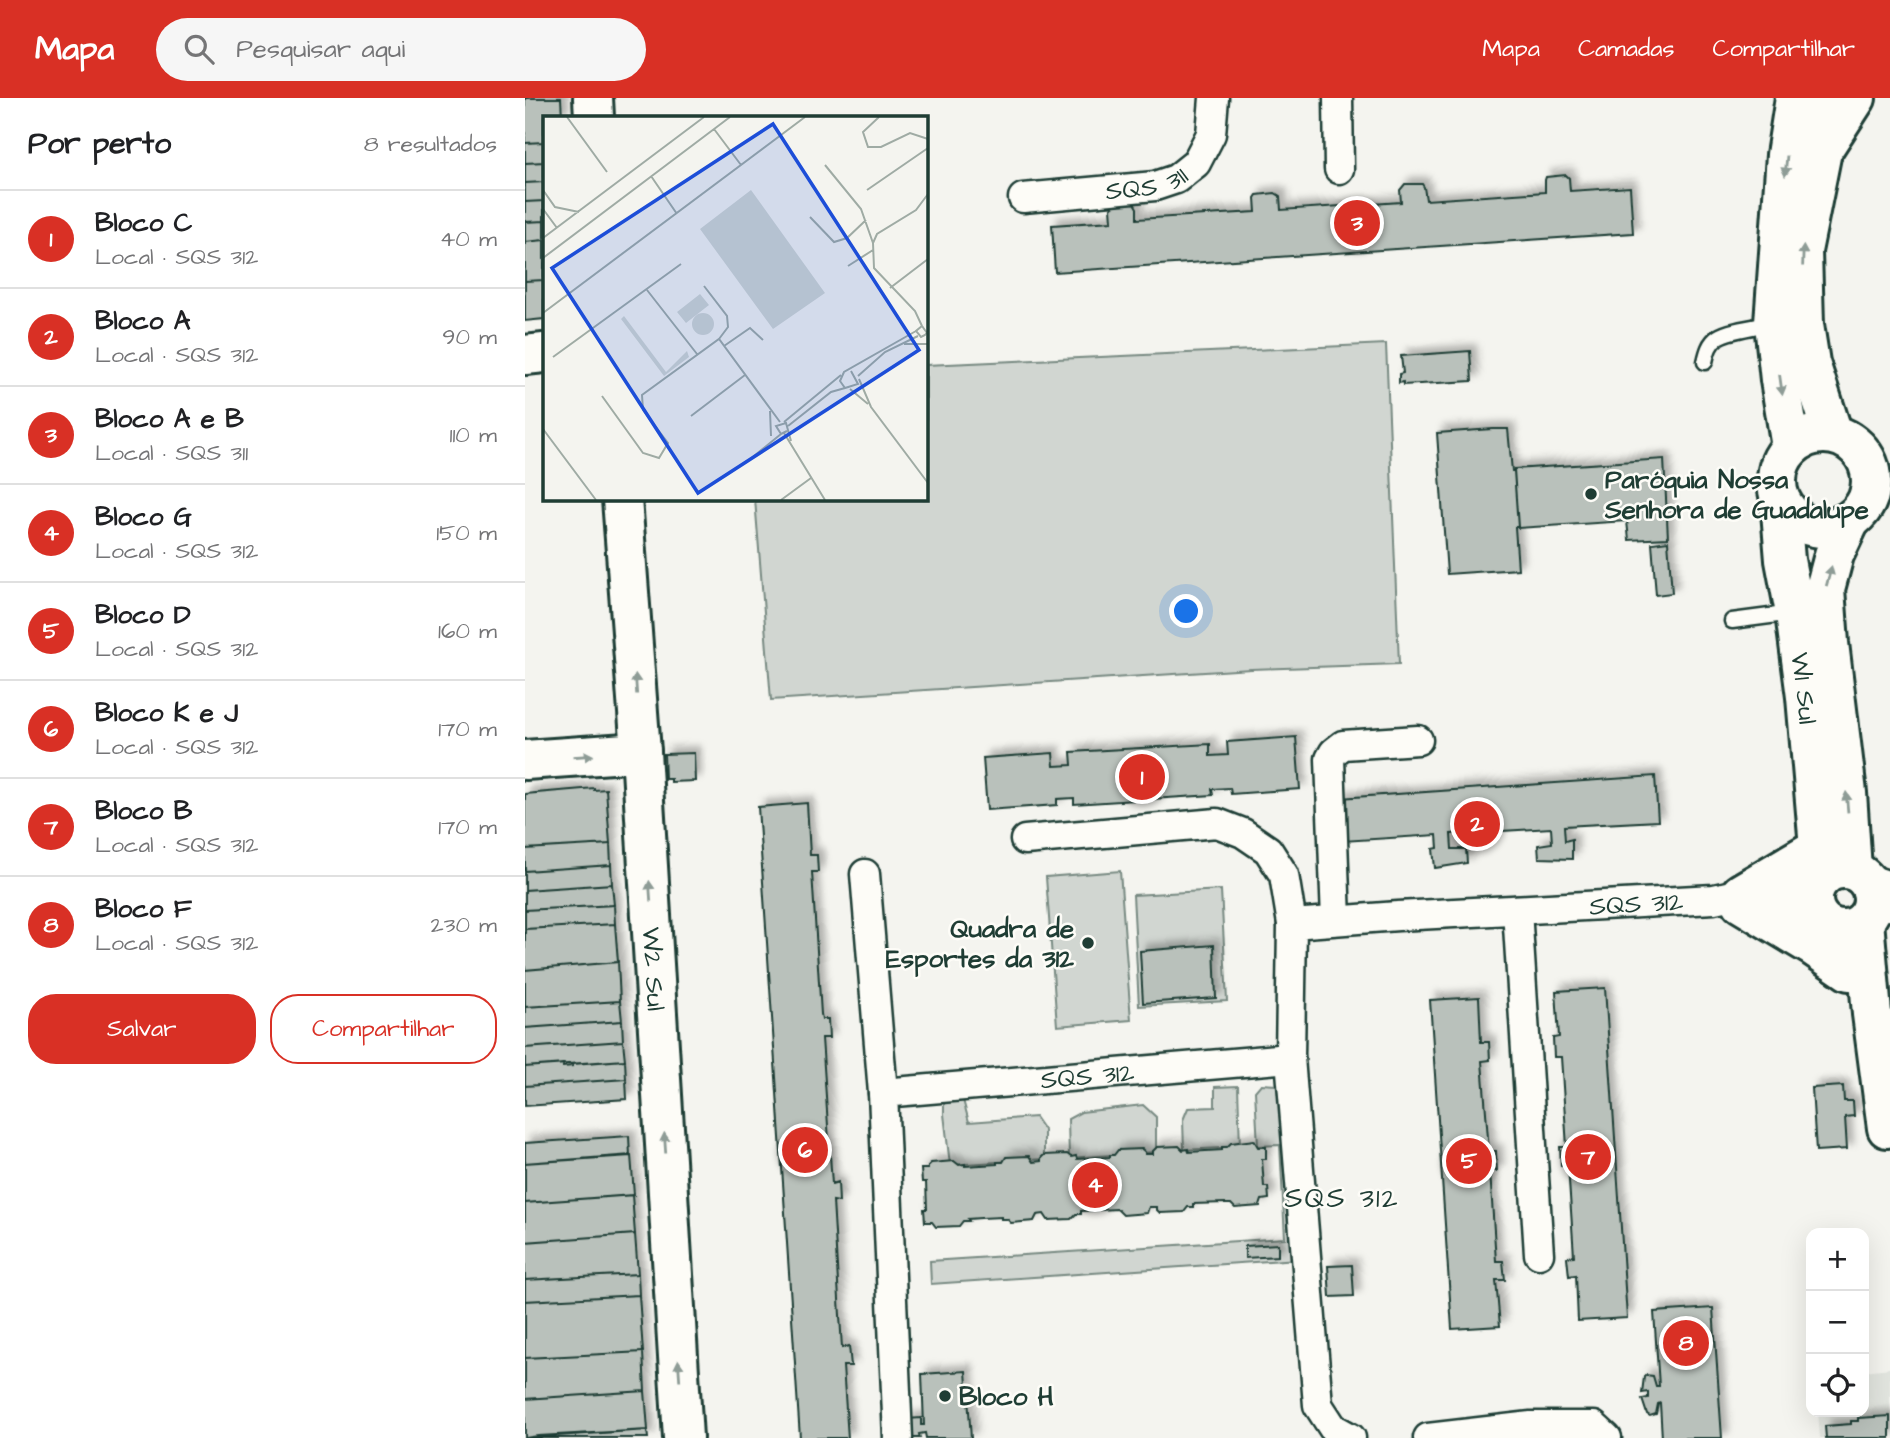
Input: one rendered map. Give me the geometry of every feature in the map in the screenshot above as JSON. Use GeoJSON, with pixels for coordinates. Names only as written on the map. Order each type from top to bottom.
{"type":"FeatureCollection","features":[{"type":"Feature","properties":{"kind":"street"},"geometry":{"type":"LineString","coordinates":[[593,98],[594,116]]}},
{"type":"Feature","properties":{"kind":"street","name":"SQS 311"},"geometry":{"type":"LineString","coordinates":[[1023,198],[1155,186],[1177,179],[1196,163],[1211,134],[1214,98]]}},
{"type":"Feature","properties":{"kind":"street"},"geometry":{"type":"LineString","coordinates":[[1338,98],[1339,169]]}},
{"type":"Feature","properties":{"kind":"street"},"geometry":{"type":"LineString","coordinates":[[1791,447],[1774,323],[1786,155],[1795,98]]}},
{"type":"Feature","properties":{"kind":"street"},"geometry":{"type":"LineString","coordinates":[[1825,98],[1822,151],[1802,251],[1804,324],[1810,363],[1840,437],[1865,456],[1872,479],[1869,507],[1834,528],[1818,529],[1801,524],[1789,513],[1780,499],[1777,481],[1781,463],[1791,447],[1804,439],[1818,434],[1840,437],[1890,445]]}},
{"type":"Feature","properties":{"kind":"street"},"geometry":{"type":"LineString","coordinates":[[1822,151],[1856,98]]}},
{"type":"Feature","properties":{"kind":"street"},"geometry":{"type":"LineString","coordinates":[[525,355],[543,353]]}},
{"type":"Feature","properties":{"kind":"street","name":"W1 Sul"},"geometry":{"type":"LineString","coordinates":[[1780,499],[1806,697],[1850,894],[1872,1014],[1887,1128]]}},
{"type":"Feature","properties":{"kind":"street","name":"W2 Sul"},"geometry":{"type":"LineString","coordinates":[[622,500],[641,752],[684,1438]]}},
{"type":"Feature","properties":{"kind":"street","name":"W1 Sul"},"geometry":{"type":"LineString","coordinates":[[1869,507],[1834,555],[1825,589],[1847,793],[1849,971],[1872,1014]]}},
{"type":"Feature","properties":{"kind":"street"},"geometry":{"type":"LineString","coordinates":[[1336,920],[1330,759],[1343,745],[1417,740]]}},
{"type":"Feature","properties":{"kind":"street"},"geometry":{"type":"LineString","coordinates":[[525,760],[641,752]]}},
{"type":"Feature","properties":{"kind":"street"},"geometry":{"type":"LineString","coordinates":[[1025,839],[1217,823],[1243,833],[1268,850],[1284,875],[1292,924],[1290,1058],[1318,1405],[1333,1428],[1351,1438]]}},
{"type":"Feature","properties":{"kind":"street"},"geometry":{"type":"LineString","coordinates":[[865,874],[883,1093],[898,1438]]}},
{"type":"Feature","properties":{"kind":"street"},"geometry":{"type":"LineString","coordinates":[[1732,898],[1850,894]]}},
{"type":"Feature","properties":{"kind":"street","name":"SQS 312"},"geometry":{"type":"LineString","coordinates":[[1292,924],[1732,898],[1850,894]]}},
{"type":"Feature","properties":{"kind":"street"},"geometry":{"type":"LineString","coordinates":[[1732,898],[1849,971]]}},
{"type":"Feature","properties":{"kind":"street"},"geometry":{"type":"LineString","coordinates":[[1517,910],[1539,1254]]}},
{"type":"Feature","properties":{"kind":"street","name":"SQS 312"},"geometry":{"type":"LineString","coordinates":[[883,1093],[1290,1058]]}},
{"type":"Feature","properties":{"kind":"street"},"geometry":{"type":"LineString","coordinates":[[1428,1438],[1531,1426],[1594,1426],[1607,1438]]}},
{"type":"Feature","properties":{"kind":"lane"},"geometry":{"type":"LineString","coordinates":[[1705,362],[1709,348],[1718,337],[1774,323]]}},
{"type":"Feature","properties":{"kind":"lane"},"geometry":{"type":"LineString","coordinates":[[1732,621],[1795,613]]}},
{"type":"Feature","properties":{"kind":"shaded area"},"geometry":{"type":"Polygon","coordinates":[[[1386,344],[1399,664],[1251,669],[771,700],[755,500],[927,500],[927,365],[1386,344]]]}},
{"type":"Feature","properties":{"kind":"shaded area","name":"Quadra de Esportes da 312"},"geometry":{"type":"Polygon","coordinates":[[[1120,871],[1131,1020],[1057,1026],[1046,877],[1120,871]]]}},
{"type":"Feature","properties":{"kind":"shaded area"},"geometry":{"type":"Polygon","coordinates":[[[1221,890],[1227,1001],[1139,1006],[1133,895],[1221,890]]]}},
{"type":"Feature","properties":{"kind":"shaded area"},"geometry":{"type":"Polygon","coordinates":[[[1261,1084],[1276,1085],[1283,1098],[1298,1259],[931,1284],[930,1261],[1285,1238],[1280,1145],[1258,1146],[1255,1091],[1261,1084]]]}},
{"type":"Feature","properties":{"kind":"shaded area"},"geometry":{"type":"Polygon","coordinates":[[[1238,1086],[1240,1147],[1184,1150],[1183,1120],[1188,1108],[1215,1107],[1215,1087],[1238,1086]]]}},
{"type":"Feature","properties":{"kind":"shaded area"},"geometry":{"type":"Polygon","coordinates":[[[944,1098],[963,1100],[969,1122],[1035,1117],[1044,1130],[1044,1159],[950,1165],[944,1098]]]}},
{"type":"Feature","properties":{"kind":"shaded area"},"geometry":{"type":"Polygon","coordinates":[[[1143,1105],[1156,1117],[1156,1152],[1069,1158],[1068,1119],[1081,1112],[1143,1105]]]}},
{"type":"Feature","properties":{"kind":"shaded area"},"geometry":{"type":"Polygon","coordinates":[[[1890,1368],[1890,1438],[1820,1438],[1818,1417],[1869,1417],[1869,1370],[1890,1368]]]}},
{"type":"Feature","properties":{"kind":"building"},"geometry":{"type":"Polygon","coordinates":[[[525,98],[561,98],[562,116],[543,116],[543,142],[525,143],[525,98]]]}},
{"type":"Feature","properties":{"kind":"building"},"geometry":{"type":"Polygon","coordinates":[[[543,142],[543,162],[525,163],[525,143],[543,142]]]}},
{"type":"Feature","properties":{"kind":"building"},"geometry":{"type":"Polygon","coordinates":[[[543,162],[543,182],[525,183],[525,163],[543,162]]]}},
{"type":"Feature","properties":{"kind":"building"},"geometry":{"type":"Polygon","coordinates":[[[1566,175],[1569,178],[1570,191],[1630,187],[1633,233],[1055,272],[1052,225],[1112,221],[1111,208],[1116,203],[1134,203],[1137,219],[1256,212],[1257,195],[1275,193],[1280,196],[1281,210],[1401,202],[1400,190],[1405,184],[1422,184],[1426,200],[1545,192],[1546,177],[1566,175]]]}},
{"type":"Feature","properties":{"kind":"building"},"geometry":{"type":"Polygon","coordinates":[[[543,182],[543,201],[525,202],[525,183],[543,182]]]}},
{"type":"Feature","properties":{"kind":"building"},"geometry":{"type":"Polygon","coordinates":[[[543,201],[543,221],[525,222],[525,202],[543,201]]]}},
{"type":"Feature","properties":{"kind":"building"},"geometry":{"type":"Polygon","coordinates":[[[543,221],[543,240],[525,242],[525,222],[543,221]]]}},
{"type":"Feature","properties":{"kind":"building"},"geometry":{"type":"Polygon","coordinates":[[[543,240],[543,280],[525,281],[525,242],[543,240]]]}},
{"type":"Feature","properties":{"kind":"building"},"geometry":{"type":"Polygon","coordinates":[[[543,280],[543,319],[525,321],[525,281],[543,280]]]}},
{"type":"Feature","properties":{"kind":"building"},"geometry":{"type":"Polygon","coordinates":[[[1470,351],[1472,381],[1403,385],[1403,382],[1399,383],[1399,374],[1403,373],[1401,356],[1470,351]]]}},
{"type":"Feature","properties":{"kind":"building"},"geometry":{"type":"Polygon","coordinates":[[[1508,429],[1518,527],[1515,527],[1518,569],[1447,574],[1437,433],[1508,429]]]}},
{"type":"Feature","properties":{"kind":"building","name":"Paróquia Nossa Senhora de Guadalupe"},"geometry":{"type":"Polygon","coordinates":[[[1664,459],[1668,538],[1629,540],[1627,521],[1518,528],[1514,469],[1664,459]]]}},
{"type":"Feature","properties":{"kind":"building"},"geometry":{"type":"Polygon","coordinates":[[[1668,541],[1672,593],[1656,595],[1652,543],[1668,541]]]}},
{"type":"Feature","properties":{"kind":"building"},"geometry":{"type":"Polygon","coordinates":[[[1296,737],[1300,789],[1231,794],[1230,788],[1212,789],[1213,795],[1074,804],[1074,798],[1057,799],[1057,805],[987,810],[983,758],[1053,753],[1054,766],[1072,765],[1071,752],[1210,744],[1210,756],[1228,755],[1227,742],[1296,737]]]}},
{"type":"Feature","properties":{"kind":"building"},"geometry":{"type":"Polygon","coordinates":[[[694,753],[695,781],[671,782],[671,779],[665,779],[664,754],[694,753]]]}},
{"type":"Feature","properties":{"kind":"building"},"geometry":{"type":"Polygon","coordinates":[[[1655,776],[1658,821],[1564,826],[1565,841],[1572,839],[1572,859],[1539,858],[1538,845],[1552,843],[1551,828],[1451,834],[1452,849],[1466,849],[1467,863],[1435,868],[1433,849],[1438,848],[1437,835],[1343,841],[1340,798],[1655,776]]]}},
{"type":"Feature","properties":{"kind":"building"},"geometry":{"type":"Polygon","coordinates":[[[606,789],[610,844],[525,849],[525,794],[606,789]]]}},
{"type":"Feature","properties":{"kind":"building"},"geometry":{"type":"Polygon","coordinates":[[[807,803],[810,855],[817,855],[818,872],[812,872],[821,1014],[822,1019],[828,1019],[829,1038],[822,1038],[832,1184],[838,1182],[839,1202],[833,1201],[842,1348],[849,1346],[851,1366],[843,1366],[848,1438],[800,1438],[758,807],[807,803]]]}},
{"type":"Feature","properties":{"kind":"building"},"geometry":{"type":"Polygon","coordinates":[[[610,844],[611,865],[525,871],[525,849],[610,844]]]}},
{"type":"Feature","properties":{"kind":"building"},"geometry":{"type":"Polygon","coordinates":[[[611,865],[612,884],[525,890],[525,871],[611,865]]]}},
{"type":"Feature","properties":{"kind":"building"},"geometry":{"type":"Polygon","coordinates":[[[612,884],[614,905],[525,910],[525,890],[612,884]]]}},
{"type":"Feature","properties":{"kind":"building"},"geometry":{"type":"Polygon","coordinates":[[[614,905],[615,924],[525,929],[525,910],[614,905]]]}},
{"type":"Feature","properties":{"kind":"building"},"geometry":{"type":"Polygon","coordinates":[[[615,924],[618,962],[525,970],[525,929],[615,924]]]}},
{"type":"Feature","properties":{"kind":"building"},"geometry":{"type":"Polygon","coordinates":[[[1214,945],[1216,998],[1143,1003],[1140,951],[1214,945]]]}},
{"type":"Feature","properties":{"kind":"building"},"geometry":{"type":"Polygon","coordinates":[[[618,962],[620,1001],[525,1007],[525,970],[618,962]]]}},
{"type":"Feature","properties":{"kind":"building"},"geometry":{"type":"Polygon","coordinates":[[[1605,988],[1627,1318],[1578,1321],[1576,1275],[1569,1276],[1567,1257],[1574,1256],[1568,1166],[1561,1166],[1560,1147],[1567,1147],[1561,1057],[1554,1057],[1553,1038],[1559,1037],[1556,991],[1605,988]]]}},
{"type":"Feature","properties":{"kind":"building"},"geometry":{"type":"Polygon","coordinates":[[[1479,997],[1481,1042],[1489,1042],[1490,1060],[1482,1061],[1489,1151],[1496,1151],[1497,1171],[1490,1171],[1496,1261],[1503,1261],[1505,1280],[1496,1280],[1500,1326],[1452,1329],[1430,1000],[1479,997]]]}},
{"type":"Feature","properties":{"kind":"building"},"geometry":{"type":"Polygon","coordinates":[[[620,1001],[622,1021],[525,1028],[525,1007],[620,1001]]]}},
{"type":"Feature","properties":{"kind":"building"},"geometry":{"type":"Polygon","coordinates":[[[622,1021],[623,1041],[525,1048],[525,1028],[622,1021]]]}},
{"type":"Feature","properties":{"kind":"building"},"geometry":{"type":"Polygon","coordinates":[[[623,1041],[625,1060],[525,1067],[525,1048],[623,1041]]]}},
{"type":"Feature","properties":{"kind":"building"},"geometry":{"type":"Polygon","coordinates":[[[625,1060],[626,1079],[525,1086],[525,1067],[563,1064],[563,1067],[625,1060]]]}},
{"type":"Feature","properties":{"kind":"building"},"geometry":{"type":"Polygon","coordinates":[[[626,1079],[627,1099],[525,1106],[525,1086],[626,1079]]]}},
{"type":"Feature","properties":{"kind":"building"},"geometry":{"type":"Polygon","coordinates":[[[1843,1086],[1844,1101],[1853,1101],[1854,1116],[1845,1117],[1847,1149],[1816,1151],[1812,1088],[1843,1086]]]}},
{"type":"Feature","properties":{"kind":"building"},"geometry":{"type":"Polygon","coordinates":[[[629,1136],[630,1156],[525,1163],[525,1143],[629,1136]]]}},
{"type":"Feature","properties":{"kind":"building"},"geometry":{"type":"Polygon","coordinates":[[[1254,1140],[1258,1147],[1266,1147],[1266,1159],[1262,1159],[1264,1187],[1268,1187],[1269,1199],[1262,1200],[1260,1206],[1235,1208],[1225,1203],[1193,1204],[1193,1207],[1188,1207],[1184,1212],[1160,1213],[1157,1207],[1149,1207],[1147,1213],[1123,1215],[1117,1209],[1081,1211],[1081,1214],[1076,1214],[1071,1219],[1048,1220],[1044,1214],[1037,1215],[1034,1221],[1011,1223],[1001,1217],[968,1219],[969,1221],[963,1221],[959,1226],[936,1227],[932,1222],[925,1222],[926,1182],[922,1182],[921,1169],[928,1169],[931,1163],[954,1161],[965,1166],[997,1164],[1003,1162],[1006,1157],[1029,1156],[1033,1162],[1041,1161],[1044,1155],[1067,1154],[1076,1156],[1077,1159],[1110,1157],[1118,1150],[1142,1149],[1145,1154],[1153,1154],[1157,1147],[1179,1146],[1189,1152],[1222,1150],[1222,1147],[1231,1143],[1254,1140]]]}},
{"type":"Feature","properties":{"kind":"building"},"geometry":{"type":"Polygon","coordinates":[[[631,1155],[634,1195],[525,1203],[525,1163],[631,1155]]]}},
{"type":"Feature","properties":{"kind":"building"},"geometry":{"type":"Polygon","coordinates":[[[632,1195],[635,1234],[525,1242],[525,1203],[632,1195]]]}},
{"type":"Feature","properties":{"kind":"building"},"geometry":{"type":"Polygon","coordinates":[[[635,1234],[638,1274],[525,1280],[525,1242],[635,1234]]]}},
{"type":"Feature","properties":{"kind":"building"},"geometry":{"type":"Polygon","coordinates":[[[1278,1244],[1278,1256],[1245,1258],[1245,1246],[1278,1244]]]}},
{"type":"Feature","properties":{"kind":"building"},"geometry":{"type":"Polygon","coordinates":[[[1352,1265],[1354,1296],[1330,1297],[1328,1266],[1352,1265]]]}},
{"type":"Feature","properties":{"kind":"building"},"geometry":{"type":"Polygon","coordinates":[[[638,1274],[639,1295],[525,1301],[525,1280],[638,1274]]]}},
{"type":"Feature","properties":{"kind":"building"},"geometry":{"type":"Polygon","coordinates":[[[639,1295],[643,1352],[525,1358],[525,1301],[639,1295]]]}},
{"type":"Feature","properties":{"kind":"building"},"geometry":{"type":"Polygon","coordinates":[[[1713,1308],[1722,1438],[1662,1438],[1660,1403],[1656,1414],[1650,1416],[1642,1399],[1648,1398],[1648,1392],[1642,1393],[1646,1375],[1653,1376],[1656,1386],[1659,1386],[1654,1312],[1713,1308]]]}},
{"type":"Feature","properties":{"kind":"building"},"geometry":{"type":"Polygon","coordinates":[[[643,1352],[645,1391],[525,1399],[525,1358],[643,1352]]]}},
{"type":"Feature","properties":{"kind":"building","name":"Bloco H"},"geometry":{"type":"Polygon","coordinates":[[[966,1371],[971,1438],[926,1438],[925,1433],[919,1434],[920,1438],[908,1438],[907,1419],[921,1418],[921,1425],[924,1425],[922,1374],[966,1371]]]}},
{"type":"Feature","properties":{"kind":"building"},"geometry":{"type":"Polygon","coordinates":[[[645,1391],[648,1430],[525,1438],[525,1399],[645,1391]]]}},
{"type":"Feature","properties":{"kind":"building"},"geometry":{"type":"Polygon","coordinates":[[[1890,1416],[1890,1438],[1826,1438],[1825,1426],[1851,1424],[1851,1421],[1858,1421],[1858,1418],[1890,1416]]]}},
{"type":"Feature","properties":{"kind":"building"},"geometry":{"type":"Polygon","coordinates":[[[647,1430],[648,1438],[525,1438],[538,1436],[647,1430]]]}},
{"type":"Feature","properties":{"kind":"place","name":"Bloco A e B"},"geometry":{"type":"Point","coordinates":[1357,223]}},
{"type":"Feature","properties":{"kind":"place","name":"Paróquia Nossa Senhora de Guadalupe"},"geometry":{"type":"Point","coordinates":[1591,494]}},
{"type":"Feature","properties":{"kind":"place","name":"Bloco C"},"geometry":{"type":"Point","coordinates":[1142,777]}},
{"type":"Feature","properties":{"kind":"place","name":"Bloco A"},"geometry":{"type":"Point","coordinates":[1477,824]}},
{"type":"Feature","properties":{"kind":"place","name":"Quadra de Esportes da 312"},"geometry":{"type":"Point","coordinates":[1088,943]}},
{"type":"Feature","properties":{"kind":"place","name":"Bloco K e J"},"geometry":{"type":"Point","coordinates":[805,1150]}},
{"type":"Feature","properties":{"kind":"place","name":"Bloco B"},"geometry":{"type":"Point","coordinates":[1588,1157]}},
{"type":"Feature","properties":{"kind":"place","name":"Bloco D"},"geometry":{"type":"Point","coordinates":[1469,1161]}},
{"type":"Feature","properties":{"kind":"place","name":"Bloco G"},"geometry":{"type":"Point","coordinates":[1095,1185]}},
{"type":"Feature","properties":{"kind":"place","name":"Bloco F"},"geometry":{"type":"Point","coordinates":[1686,1343]}},
{"type":"Feature","properties":{"kind":"place","name":"Bloco H"},"geometry":{"type":"Point","coordinates":[945,1396]}},
{"type":"Feature","properties":{"kind":"district","name":"SQS 312"},"geometry":{"type":"Point","coordinates":[1342,1197]}}]}
